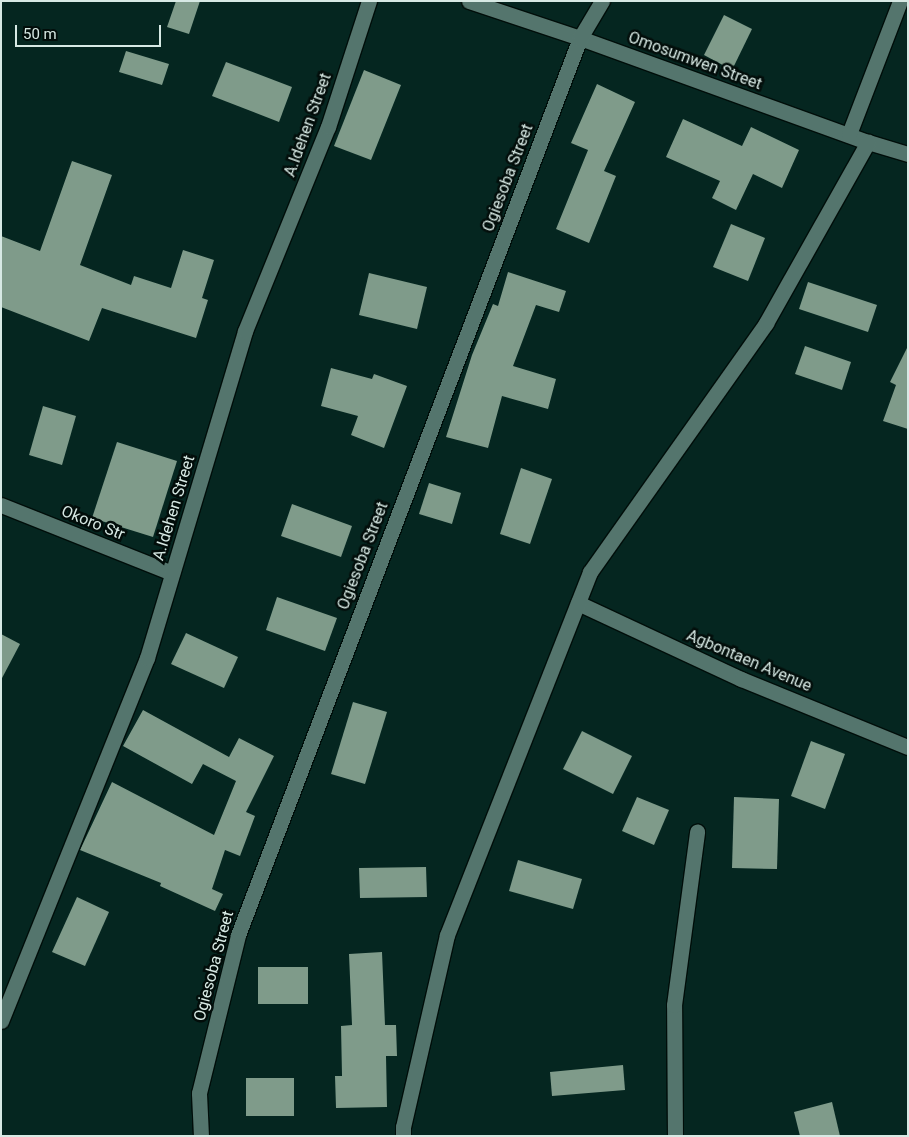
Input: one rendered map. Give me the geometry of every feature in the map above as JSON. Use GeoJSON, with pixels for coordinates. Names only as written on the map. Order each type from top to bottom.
{"type":"FeatureCollection","features":[{"type":"Feature","properties":{"kind":"street","name":"A.Idehen Street"},"geometry":{"type":"LineString","coordinates":[[1,1021],[147,658],[245,331],[328,126],[369,1]]}},
{"type":"Feature","properties":{"kind":"street","name":"Omosumwen Street"},"geometry":{"type":"LineString","coordinates":[[469,1],[580,38],[868,142],[908,154]]}},
{"type":"Feature","properties":{"kind":"street","name":"Ogiesoba Street"},"geometry":{"type":"LineString","coordinates":[[201,1136],[199,1093],[238,936],[580,38],[602,1]]}},
{"type":"Feature","properties":{"kind":"street"},"geometry":{"type":"LineString","coordinates":[[849,134],[900,1]]}},
{"type":"Feature","properties":{"kind":"street"},"geometry":{"type":"LineString","coordinates":[[403,1136],[403,1127],[447,936],[590,572],[766,323],[868,142]]}},
{"type":"Feature","properties":{"kind":"street","name":"Okoro Str"},"geometry":{"type":"LineString","coordinates":[[1,505],[172,573]]}},
{"type":"Feature","properties":{"kind":"street","name":"Agbontaen Avenue"},"geometry":{"type":"LineString","coordinates":[[578,603],[741,679],[908,746]]}},
{"type":"Feature","properties":{"kind":"street"},"geometry":{"type":"LineString","coordinates":[[675,1136],[674,1005],[697,832]]}},
{"type":"Feature","properties":{"kind":"building"},"geometry":{"type":"Polygon","coordinates":[[[176,1],[200,1],[189,34],[167,27],[176,1]]]}},
{"type":"Feature","properties":{"kind":"building"},"geometry":{"type":"Polygon","coordinates":[[[724,15],[752,29],[732,70],[704,55],[724,15]]]}},
{"type":"Feature","properties":{"kind":"building"},"geometry":{"type":"Polygon","coordinates":[[[126,51],[169,64],[162,85],[119,72],[126,51]]]}},
{"type":"Feature","properties":{"kind":"building"},"geometry":{"type":"Polygon","coordinates":[[[226,62],[292,87],[279,122],[212,96],[226,62]]]}},
{"type":"Feature","properties":{"kind":"building"},"geometry":{"type":"Polygon","coordinates":[[[364,70],[401,85],[371,160],[334,146],[364,70]]]}},
{"type":"Feature","properties":{"kind":"building"},"geometry":{"type":"Polygon","coordinates":[[[597,84],[635,102],[604,171],[616,176],[589,243],[556,229],[588,150],[571,143],[597,84]]]}},
{"type":"Feature","properties":{"kind":"building"},"geometry":{"type":"Polygon","coordinates":[[[683,119],[742,146],[751,127],[799,150],[782,188],[753,174],[736,210],[712,198],[720,181],[666,157],[683,119]]]}},
{"type":"Feature","properties":{"kind":"building"},"geometry":{"type":"Polygon","coordinates":[[[72,161],[112,175],[80,265],[131,285],[134,276],[171,288],[183,250],[214,260],[202,298],[208,300],[196,338],[102,308],[89,341],[1,307],[1,236],[40,251],[72,161]]]}},
{"type":"Feature","properties":{"kind":"building"},"geometry":{"type":"Polygon","coordinates":[[[731,224],[765,238],[748,281],[713,267],[731,224]]]}},
{"type":"Feature","properties":{"kind":"building"},"geometry":{"type":"Polygon","coordinates":[[[508,272],[566,291],[559,312],[536,305],[513,366],[556,379],[548,409],[502,396],[488,448],[446,437],[472,355],[493,304],[498,306],[508,272]]]}},
{"type":"Feature","properties":{"kind":"building"},"geometry":{"type":"Polygon","coordinates":[[[369,273],[427,287],[417,329],[359,315],[369,273]]]}},
{"type":"Feature","properties":{"kind":"building"},"geometry":{"type":"Polygon","coordinates":[[[808,282],[877,305],[868,332],[799,309],[808,282]]]}},
{"type":"Feature","properties":{"kind":"building"},"geometry":{"type":"Polygon","coordinates":[[[805,346],[851,362],[842,390],[795,374],[805,346]]]}},
{"type":"Feature","properties":{"kind":"building"},"geometry":{"type":"Polygon","coordinates":[[[908,346],[908,429],[883,421],[896,385],[890,382],[908,346]]]}},
{"type":"Feature","properties":{"kind":"building"},"geometry":{"type":"Polygon","coordinates":[[[331,368],[372,379],[374,374],[407,386],[384,448],[351,435],[358,416],[321,406],[331,368]]]}},
{"type":"Feature","properties":{"kind":"building"},"geometry":{"type":"Polygon","coordinates":[[[43,406],[76,416],[62,465],[29,455],[43,406]]]}},
{"type":"Feature","properties":{"kind":"building"},"geometry":{"type":"Polygon","coordinates":[[[117,442],[177,461],[153,537],[92,518],[117,442]]]}},
{"type":"Feature","properties":{"kind":"building"},"geometry":{"type":"Polygon","coordinates":[[[521,468],[552,479],[530,544],[500,534],[521,468]]]}},
{"type":"Feature","properties":{"kind":"building"},"geometry":{"type":"Polygon","coordinates":[[[429,483],[461,493],[452,524],[419,514],[429,483]]]}},
{"type":"Feature","properties":{"kind":"building"},"geometry":{"type":"Polygon","coordinates":[[[292,504],[352,526],[341,557],[281,536],[292,504]]]}},
{"type":"Feature","properties":{"kind":"building"},"geometry":{"type":"Polygon","coordinates":[[[277,597],[337,618],[325,651],[266,630],[277,597]]]}},
{"type":"Feature","properties":{"kind":"building"},"geometry":{"type":"Polygon","coordinates":[[[186,633],[238,657],[224,688],[171,664],[186,633]]]}},
{"type":"Feature","properties":{"kind":"building"},"geometry":{"type":"Polygon","coordinates":[[[1,634],[20,644],[1,680],[1,634]]]}},
{"type":"Feature","properties":{"kind":"building"},"geometry":{"type":"Polygon","coordinates":[[[353,702],[387,712],[365,784],[331,774],[353,702]]]}},
{"type":"Feature","properties":{"kind":"building"},"geometry":{"type":"Polygon","coordinates":[[[143,710],[229,757],[239,738],[274,756],[246,812],[255,816],[240,856],[225,850],[212,889],[223,894],[215,911],[160,886],[161,883],[80,850],[112,782],[214,835],[236,781],[203,764],[192,784],[123,746],[143,710]]]}},
{"type":"Feature","properties":{"kind":"building"},"geometry":{"type":"Polygon","coordinates":[[[582,731],[632,756],[613,794],[563,769],[582,731]]]}},
{"type":"Feature","properties":{"kind":"building"},"geometry":{"type":"Polygon","coordinates":[[[811,741],[845,754],[825,809],[791,796],[811,741]]]}},
{"type":"Feature","properties":{"kind":"building"},"geometry":{"type":"Polygon","coordinates":[[[637,797],[669,810],[654,845],[622,831],[637,797]]]}},
{"type":"Feature","properties":{"kind":"building"},"geometry":{"type":"Polygon","coordinates":[[[734,797],[779,799],[777,869],[732,868],[734,797]]]}},
{"type":"Feature","properties":{"kind":"building"},"geometry":{"type":"Polygon","coordinates":[[[518,860],[582,879],[573,909],[509,891],[518,860]]]}},
{"type":"Feature","properties":{"kind":"building"},"geometry":{"type":"Polygon","coordinates":[[[426,867],[427,897],[360,898],[359,868],[426,867]]]}},
{"type":"Feature","properties":{"kind":"building"},"geometry":{"type":"Polygon","coordinates":[[[77,897],[109,912],[85,966],[52,952],[77,897]]]}},
{"type":"Feature","properties":{"kind":"building"},"geometry":{"type":"Polygon","coordinates":[[[382,952],[385,1025],[396,1025],[397,1056],[386,1056],[387,1107],[336,1108],[335,1076],[342,1076],[341,1026],[352,1025],[349,954],[382,952]]]}},
{"type":"Feature","properties":{"kind":"building"},"geometry":{"type":"Polygon","coordinates":[[[258,967],[308,967],[308,1004],[258,1004],[258,967]]]}},
{"type":"Feature","properties":{"kind":"building"},"geometry":{"type":"Polygon","coordinates":[[[623,1065],[625,1090],[552,1096],[550,1072],[623,1065]]]}},
{"type":"Feature","properties":{"kind":"building"},"geometry":{"type":"Polygon","coordinates":[[[246,1078],[294,1078],[294,1116],[246,1116],[246,1078]]]}},
{"type":"Feature","properties":{"kind":"building"},"geometry":{"type":"Polygon","coordinates":[[[832,1102],[840,1136],[800,1136],[794,1112],[832,1102]]]}}]}
